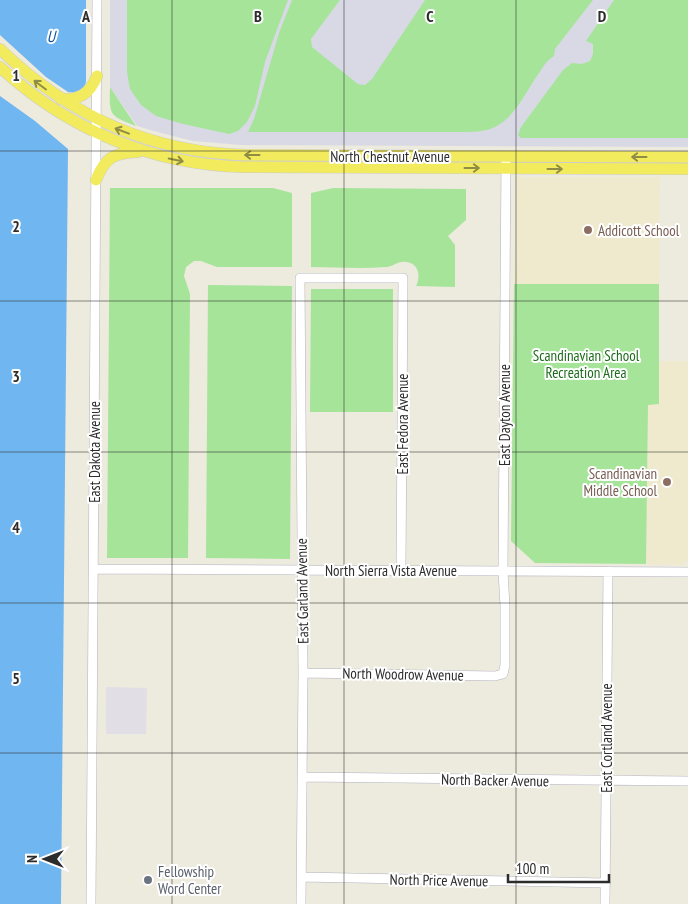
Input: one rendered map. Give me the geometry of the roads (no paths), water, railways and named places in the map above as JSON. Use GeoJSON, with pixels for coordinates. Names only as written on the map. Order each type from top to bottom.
{"type":"FeatureCollection","features":[{"type":"Feature","properties":{"kind":"main road","name":"North Chestnut Avenue"},"geometry":{"type":"LineString","coordinates":[[0,49],[35,81],[97,120],[139,137],[194,150],[234,154],[301,155],[688,157]]}},
{"type":"Feature","properties":{"kind":"main road","name":"North Chestnut Avenue"},"geometry":{"type":"LineString","coordinates":[[0,67],[46,104],[97,133],[145,152],[184,162],[223,166],[301,168],[688,170]]}},
{"type":"Feature","properties":{"kind":"main road"},"geometry":{"type":"LineString","coordinates":[[61,99],[80,97],[92,88],[97,76]]}},
{"type":"Feature","properties":{"kind":"main road"},"geometry":{"type":"LineString","coordinates":[[96,180],[106,161],[111,157],[145,152]]}},
{"type":"Feature","properties":{"kind":"main road"},"geometry":{"type":"LineString","coordinates":[[301,155],[301,168]]}},
{"type":"Feature","properties":{"kind":"street","name":"East Dakota Avenue"},"geometry":{"type":"LineString","coordinates":[[92,904],[97,0]]}},
{"type":"Feature","properties":{"kind":"street","name":"East Dayton Avenue"},"geometry":{"type":"LineString","coordinates":[[503,674],[505,665],[503,571],[506,156]]}},
{"type":"Feature","properties":{"kind":"street","name":"East Fedora Avenue"},"geometry":{"type":"LineString","coordinates":[[300,278],[403,278],[401,570]]}},
{"type":"Feature","properties":{"kind":"street","name":"East Garland Avenue"},"geometry":{"type":"LineString","coordinates":[[300,278],[303,673],[302,904]]}},
{"type":"Feature","properties":{"kind":"street","name":"North Sierra Vista Avenue"},"geometry":{"type":"LineString","coordinates":[[94,569],[688,572]]}},
{"type":"Feature","properties":{"kind":"street","name":"East Cortland Avenue"},"geometry":{"type":"LineString","coordinates":[[605,904],[608,571]]}},
{"type":"Feature","properties":{"kind":"street","name":"North Woodrow Avenue"},"geometry":{"type":"LineString","coordinates":[[303,673],[495,676],[503,674]]}},
{"type":"Feature","properties":{"kind":"street","name":"North Backer Avenue"},"geometry":{"type":"LineString","coordinates":[[303,777],[688,781]]}},
{"type":"Feature","properties":{"kind":"street","name":"North Price Avenue"},"geometry":{"type":"LineString","coordinates":[[302,877],[606,883]]}},
{"type":"Feature","properties":{"kind":"water","name":"U"},"geometry":{"type":"Polygon","coordinates":[[[0,0],[86,0],[86,82],[83,90],[76,93],[68,92],[46,77],[0,35],[0,0]]]}},
{"type":"Feature","properties":{"kind":"water"},"geometry":{"type":"Polygon","coordinates":[[[0,96],[35,121],[68,149],[61,904],[0,904],[0,96]]]}},
{"type":"Feature","properties":{"kind":"place","name":"Addicott School"},"geometry":{"type":"Point","coordinates":[588,230]}},
{"type":"Feature","properties":{"kind":"place","name":"Scandinavian Middle School"},"geometry":{"type":"Point","coordinates":[667,482]}},
{"type":"Feature","properties":{"kind":"place","name":"Fellowship Word Center"},"geometry":{"type":"Point","coordinates":[148,880]}},
{"type":"Feature","properties":{"kind":"park label","name":"Scandinavian School Recreation Area"},"geometry":{"type":"Point","coordinates":[586,364]}}]}
